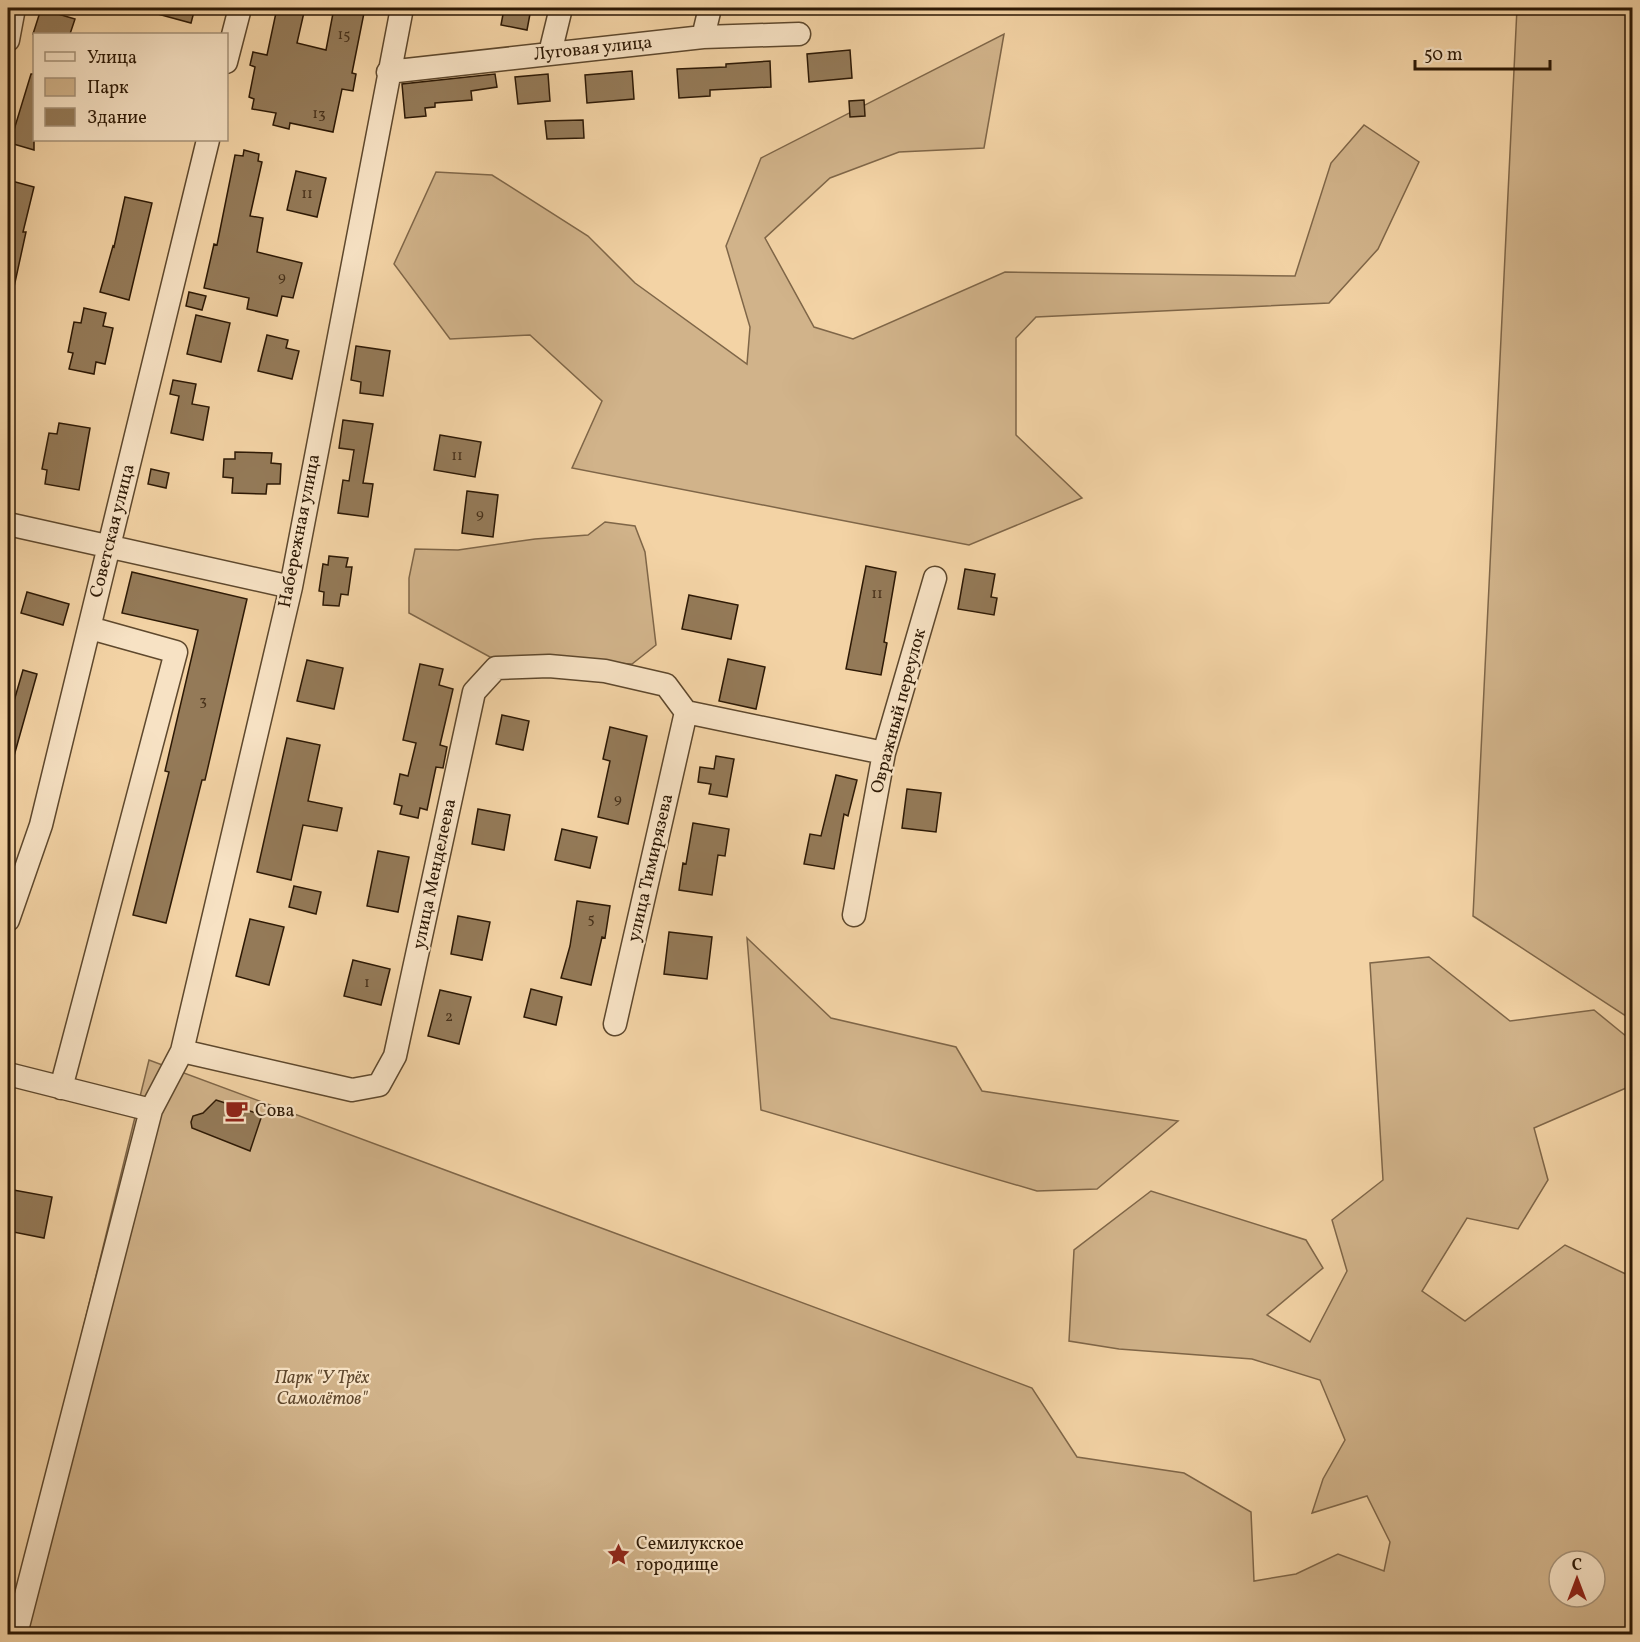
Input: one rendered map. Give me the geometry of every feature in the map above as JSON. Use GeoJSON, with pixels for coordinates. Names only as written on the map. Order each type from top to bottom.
{"type":"FeatureCollection","features":[{"type":"Feature","properties":{"kind":"street"},"geometry":{"type":"LineString","coordinates":[[8,40],[14,8]]}},
{"type":"Feature","properties":{"kind":"street"},"geometry":{"type":"LineString","coordinates":[[228,54],[240,8]]}},
{"type":"Feature","properties":{"kind":"street","name":"Набережная улица"},"geometry":{"type":"LineString","coordinates":[[16,1635],[151,1110],[182,1051],[291,587],[402,8]]}},
{"type":"Feature","properties":{"kind":"street"},"geometry":{"type":"LineString","coordinates":[[550,53],[561,8]]}},
{"type":"Feature","properties":{"kind":"street"},"geometry":{"type":"LineString","coordinates":[[703,38],[710,8]]}},
{"type":"Feature","properties":{"kind":"street","name":"Луговая улица"},"geometry":{"type":"LineString","coordinates":[[388,72],[703,38],[799,34]]}},
{"type":"Feature","properties":{"kind":"street","name":"Советская улица"},"geometry":{"type":"LineString","coordinates":[[8,920],[41,825],[208,141]]}},
{"type":"Feature","properties":{"kind":"street"},"geometry":{"type":"LineString","coordinates":[[8,524],[291,587]]}},
{"type":"Feature","properties":{"kind":"street","name":"Овражный переулок"},"geometry":{"type":"LineString","coordinates":[[854,915],[884,753],[935,578]]}},
{"type":"Feature","properties":{"kind":"street"},"geometry":{"type":"LineString","coordinates":[[61,1088],[176,652],[90,628]]}},
{"type":"Feature","properties":{"kind":"street","name":"улица Менделеева"},"geometry":{"type":"LineString","coordinates":[[182,1051],[352,1090],[380,1085],[395,1056],[474,692],[496,668],[549,666],[605,671],[666,684],[686,712]]}},
{"type":"Feature","properties":{"kind":"street"},"geometry":{"type":"LineString","coordinates":[[686,712],[884,753]]}},
{"type":"Feature","properties":{"kind":"street","name":"улица Тимирязева"},"geometry":{"type":"LineString","coordinates":[[615,1024],[686,712]]}},
{"type":"Feature","properties":{"kind":"street"},"geometry":{"type":"LineString","coordinates":[[8,1074],[151,1110]]}},
{"type":"Feature","properties":{"kind":"green space"},"geometry":{"type":"Polygon","coordinates":[[[1517,8],[1632,8],[1632,1020],[1473,916],[1517,8]]]}},
{"type":"Feature","properties":{"kind":"green space"},"geometry":{"type":"Polygon","coordinates":[[[1004,34],[984,148],[899,152],[830,178],[765,238],[814,327],[853,339],[1005,272],[1295,276],[1331,163],[1364,125],[1419,162],[1378,249],[1329,303],[1036,317],[1016,338],[1016,435],[1082,498],[969,545],[572,468],[602,401],[530,335],[450,339],[394,264],[436,172],[492,175],[588,236],[635,283],[747,364],[750,327],[726,246],[761,158],[1004,34]]]}},
{"type":"Feature","properties":{"kind":"green space"},"geometry":{"type":"Polygon","coordinates":[[[605,522],[635,526],[645,552],[656,645],[632,664],[490,657],[409,613],[409,578],[415,549],[458,550],[535,539],[588,535],[605,522]]]}},
{"type":"Feature","properties":{"kind":"green space"},"geometry":{"type":"Polygon","coordinates":[[[747,938],[831,1018],[956,1047],[982,1091],[1178,1121],[1097,1189],[1037,1191],[761,1110],[747,938]]]}},
{"type":"Feature","properties":{"kind":"green space","name":"Парк \"У Трёх Самолётов\""},"geometry":{"type":"Polygon","coordinates":[[[1429,957],[1510,1021],[1594,1010],[1632,1041],[1632,1105],[1626,1088],[1534,1128],[1548,1180],[1518,1229],[1467,1218],[1422,1291],[1465,1321],[1565,1245],[1632,1277],[1632,1634],[8,1634],[149,1060],[1032,1388],[1077,1457],[1184,1473],[1251,1512],[1254,1581],[1296,1574],[1338,1554],[1384,1571],[1390,1542],[1367,1496],[1312,1513],[1323,1479],[1345,1440],[1320,1380],[1252,1359],[1119,1349],[1069,1341],[1074,1250],[1151,1191],[1306,1240],[1323,1268],[1267,1315],[1310,1342],[1347,1271],[1332,1220],[1383,1180],[1370,963],[1429,957]]]}},
{"type":"Feature","properties":{"kind":"building"},"geometry":{"type":"Polygon","coordinates":[[[150,8],[195,8],[191,23],[150,12],[150,8]]]}},
{"type":"Feature","properties":{"kind":"building"},"geometry":{"type":"Polygon","coordinates":[[[277,8],[305,8],[297,43],[326,50],[334,8],[365,8],[352,73],[356,74],[353,91],[342,89],[333,132],[290,123],[289,129],[273,125],[276,113],[252,109],[254,99],[249,97],[255,67],[250,65],[253,52],[267,55],[277,8]]]}},
{"type":"Feature","properties":{"kind":"building"},"geometry":{"type":"Polygon","coordinates":[[[41,9],[75,19],[70,33],[33,33],[41,9]]]}},
{"type":"Feature","properties":{"kind":"building"},"geometry":{"type":"Polygon","coordinates":[[[504,9],[530,14],[527,30],[501,25],[504,9]]]}},
{"type":"Feature","properties":{"kind":"building"},"geometry":{"type":"Polygon","coordinates":[[[850,50],[852,78],[809,82],[807,54],[850,50]]]}},
{"type":"Feature","properties":{"kind":"building"},"geometry":{"type":"Polygon","coordinates":[[[770,61],[771,87],[710,90],[710,96],[679,98],[677,69],[726,67],[726,64],[770,61]]]}},
{"type":"Feature","properties":{"kind":"building"},"geometry":{"type":"Polygon","coordinates":[[[632,71],[634,99],[587,103],[585,75],[632,71]]]}},
{"type":"Feature","properties":{"kind":"building"},"geometry":{"type":"Polygon","coordinates":[[[31,74],[33,74],[34,150],[10,143],[31,74]]]}},
{"type":"Feature","properties":{"kind":"building"},"geometry":{"type":"Polygon","coordinates":[[[495,74],[497,87],[471,91],[472,100],[435,103],[435,107],[425,108],[426,116],[405,118],[402,84],[495,74]]]}},
{"type":"Feature","properties":{"kind":"building"},"geometry":{"type":"Polygon","coordinates":[[[548,74],[550,101],[518,104],[515,77],[548,74]]]}},
{"type":"Feature","properties":{"kind":"building"},"geometry":{"type":"Polygon","coordinates":[[[864,100],[865,116],[850,117],[849,101],[864,100]]]}},
{"type":"Feature","properties":{"kind":"building"},"geometry":{"type":"Polygon","coordinates":[[[583,120],[584,138],[547,139],[545,121],[583,120]]]}},
{"type":"Feature","properties":{"kind":"building"},"geometry":{"type":"Polygon","coordinates":[[[244,150],[259,154],[258,161],[262,162],[250,216],[263,218],[257,252],[302,263],[293,298],[282,296],[277,316],[247,309],[249,298],[204,288],[214,244],[217,245],[235,155],[243,156],[244,150]]]}},
{"type":"Feature","properties":{"kind":"building"},"geometry":{"type":"Polygon","coordinates":[[[296,171],[326,178],[317,217],[287,210],[296,171]]]}},
{"type":"Feature","properties":{"kind":"building"},"geometry":{"type":"Polygon","coordinates":[[[8,180],[34,187],[23,232],[26,232],[14,287],[8,287],[8,180]]]}},
{"type":"Feature","properties":{"kind":"building"},"geometry":{"type":"Polygon","coordinates":[[[125,197],[152,203],[129,300],[100,292],[114,247],[125,197]]]}},
{"type":"Feature","properties":{"kind":"building"},"geometry":{"type":"Polygon","coordinates":[[[189,292],[206,296],[202,310],[186,306],[189,292]]]}},
{"type":"Feature","properties":{"kind":"building"},"geometry":{"type":"Polygon","coordinates":[[[84,308],[106,313],[103,326],[113,328],[105,364],[96,362],[94,374],[69,369],[73,353],[68,352],[74,322],[81,323],[84,308]]]}},
{"type":"Feature","properties":{"kind":"building"},"geometry":{"type":"Polygon","coordinates":[[[196,315],[230,323],[221,362],[187,354],[196,315]]]}},
{"type":"Feature","properties":{"kind":"building"},"geometry":{"type":"Polygon","coordinates":[[[267,335],[288,340],[286,348],[299,351],[292,379],[258,371],[267,335]]]}},
{"type":"Feature","properties":{"kind":"building"},"geometry":{"type":"Polygon","coordinates":[[[356,346],[390,351],[383,396],[360,393],[361,382],[351,380],[356,346]]]}},
{"type":"Feature","properties":{"kind":"building"},"geometry":{"type":"Polygon","coordinates":[[[173,380],[196,384],[192,404],[209,407],[203,440],[171,433],[179,396],[170,394],[173,380]]]}},
{"type":"Feature","properties":{"kind":"building"},"geometry":{"type":"Polygon","coordinates":[[[343,420],[373,424],[363,483],[373,484],[368,517],[338,513],[343,480],[349,481],[354,450],[339,448],[343,420]]]}},
{"type":"Feature","properties":{"kind":"building"},"geometry":{"type":"Polygon","coordinates":[[[59,423],[90,428],[79,490],[45,484],[47,470],[42,469],[49,433],[57,434],[59,423]]]}},
{"type":"Feature","properties":{"kind":"building"},"geometry":{"type":"Polygon","coordinates":[[[440,435],[481,442],[475,477],[434,470],[440,435]]]}},
{"type":"Feature","properties":{"kind":"building"},"geometry":{"type":"Polygon","coordinates":[[[235,452],[272,453],[271,463],[281,464],[280,484],[267,484],[266,494],[232,493],[233,478],[223,477],[224,459],[235,459],[235,452]]]}},
{"type":"Feature","properties":{"kind":"building"},"geometry":{"type":"Polygon","coordinates":[[[151,469],[169,473],[166,488],[148,484],[151,469]]]}},
{"type":"Feature","properties":{"kind":"building"},"geometry":{"type":"Polygon","coordinates":[[[467,491],[498,495],[493,537],[462,533],[467,491]]]}},
{"type":"Feature","properties":{"kind":"building"},"geometry":{"type":"Polygon","coordinates":[[[329,556],[348,558],[346,567],[352,567],[348,595],[341,594],[339,606],[323,605],[324,592],[319,591],[323,564],[328,565],[329,556]]]}},
{"type":"Feature","properties":{"kind":"building"},"geometry":{"type":"Polygon","coordinates":[[[866,566],[896,572],[881,675],[846,669],[866,566]]]}},
{"type":"Feature","properties":{"kind":"building"},"geometry":{"type":"Polygon","coordinates":[[[965,569],[995,574],[991,597],[997,598],[994,615],[958,609],[965,569]]]}},
{"type":"Feature","properties":{"kind":"building"},"geometry":{"type":"Polygon","coordinates":[[[132,572],[247,599],[205,780],[202,780],[166,923],[133,915],[169,772],[165,771],[198,630],[122,613],[132,572]]]}},
{"type":"Feature","properties":{"kind":"building"},"geometry":{"type":"Polygon","coordinates":[[[27,592],[69,604],[63,625],[21,613],[27,592]]]}},
{"type":"Feature","properties":{"kind":"building"},"geometry":{"type":"Polygon","coordinates":[[[689,595],[738,605],[731,639],[682,629],[689,595]]]}},
{"type":"Feature","properties":{"kind":"building"},"geometry":{"type":"Polygon","coordinates":[[[728,659],[765,667],[756,709],[719,701],[728,659]]]}},
{"type":"Feature","properties":{"kind":"building"},"geometry":{"type":"Polygon","coordinates":[[[307,660],[343,668],[334,709],[297,701],[307,660]]]}},
{"type":"Feature","properties":{"kind":"building"},"geometry":{"type":"Polygon","coordinates":[[[420,664],[443,669],[439,685],[453,689],[440,745],[447,747],[443,768],[436,767],[427,810],[420,808],[418,818],[400,814],[402,806],[394,804],[400,774],[408,776],[416,743],[403,740],[420,664]]]}},
{"type":"Feature","properties":{"kind":"building"},"geometry":{"type":"Polygon","coordinates":[[[23,670],[37,674],[12,763],[8,762],[8,699],[14,701],[23,670]]]}},
{"type":"Feature","properties":{"kind":"building"},"geometry":{"type":"Polygon","coordinates":[[[502,715],[529,721],[523,750],[496,744],[502,715]]]}},
{"type":"Feature","properties":{"kind":"building"},"geometry":{"type":"Polygon","coordinates":[[[610,727],[647,736],[628,824],[598,817],[610,761],[603,759],[610,727]]]}},
{"type":"Feature","properties":{"kind":"building"},"geometry":{"type":"Polygon","coordinates":[[[287,738],[320,745],[308,801],[342,808],[337,831],[303,825],[291,880],[257,872],[287,738]]]}},
{"type":"Feature","properties":{"kind":"building"},"geometry":{"type":"Polygon","coordinates":[[[716,756],[734,759],[727,797],[709,794],[711,784],[698,782],[700,767],[714,769],[716,756]]]}},
{"type":"Feature","properties":{"kind":"building"},"geometry":{"type":"Polygon","coordinates":[[[836,775],[857,780],[848,816],[844,814],[834,869],[804,864],[810,834],[821,836],[836,775]]]}},
{"type":"Feature","properties":{"kind":"building"},"geometry":{"type":"Polygon","coordinates":[[[907,789],[941,793],[936,832],[902,828],[907,789]]]}},
{"type":"Feature","properties":{"kind":"building"},"geometry":{"type":"Polygon","coordinates":[[[478,809],[510,815],[504,850],[472,844],[478,809]]]}},
{"type":"Feature","properties":{"kind":"building"},"geometry":{"type":"Polygon","coordinates":[[[693,823],[729,829],[725,856],[718,855],[712,895],[679,890],[693,823]]]}},
{"type":"Feature","properties":{"kind":"building"},"geometry":{"type":"Polygon","coordinates":[[[562,829],[597,837],[590,868],[555,860],[562,829]]]}},
{"type":"Feature","properties":{"kind":"building"},"geometry":{"type":"Polygon","coordinates":[[[378,851],[409,857],[398,912],[367,906],[378,851]]]}},
{"type":"Feature","properties":{"kind":"building"},"geometry":{"type":"Polygon","coordinates":[[[294,886],[321,892],[316,914],[289,907],[294,886]]]}},
{"type":"Feature","properties":{"kind":"building"},"geometry":{"type":"Polygon","coordinates":[[[577,901],[610,906],[605,938],[602,937],[591,985],[561,978],[570,946],[577,901]]]}},
{"type":"Feature","properties":{"kind":"building"},"geometry":{"type":"Polygon","coordinates":[[[458,916],[490,922],[482,960],[451,954],[458,916]]]}},
{"type":"Feature","properties":{"kind":"building"},"geometry":{"type":"Polygon","coordinates":[[[250,919],[284,927],[269,985],[236,976],[250,919]]]}},
{"type":"Feature","properties":{"kind":"building"},"geometry":{"type":"Polygon","coordinates":[[[669,932],[712,937],[707,979],[664,974],[669,932]]]}},
{"type":"Feature","properties":{"kind":"building"},"geometry":{"type":"Polygon","coordinates":[[[353,960],[390,969],[381,1005],[344,996],[353,960]]]}},
{"type":"Feature","properties":{"kind":"building"},"geometry":{"type":"Polygon","coordinates":[[[531,989],[562,997],[556,1025],[524,1017],[531,989]]]}},
{"type":"Feature","properties":{"kind":"building"},"geometry":{"type":"Polygon","coordinates":[[[440,990],[471,997],[459,1044],[428,1036],[440,990]]]}},
{"type":"Feature","properties":{"kind":"building"},"geometry":{"type":"Polygon","coordinates":[[[216,1100],[262,1115],[250,1151],[192,1128],[193,1116],[203,1113],[216,1100]]]}},
{"type":"Feature","properties":{"kind":"building"},"geometry":{"type":"Polygon","coordinates":[[[8,1189],[52,1197],[44,1238],[8,1231],[8,1189]]]}},
{"type":"Feature","properties":{"kind":"place","name":"Сова"},"geometry":{"type":"Point","coordinates":[237,1111]}},
{"type":"Feature","properties":{"kind":"place","name":"Семилукское городище"},"geometry":{"type":"Point","coordinates":[618,1554]}}]}
